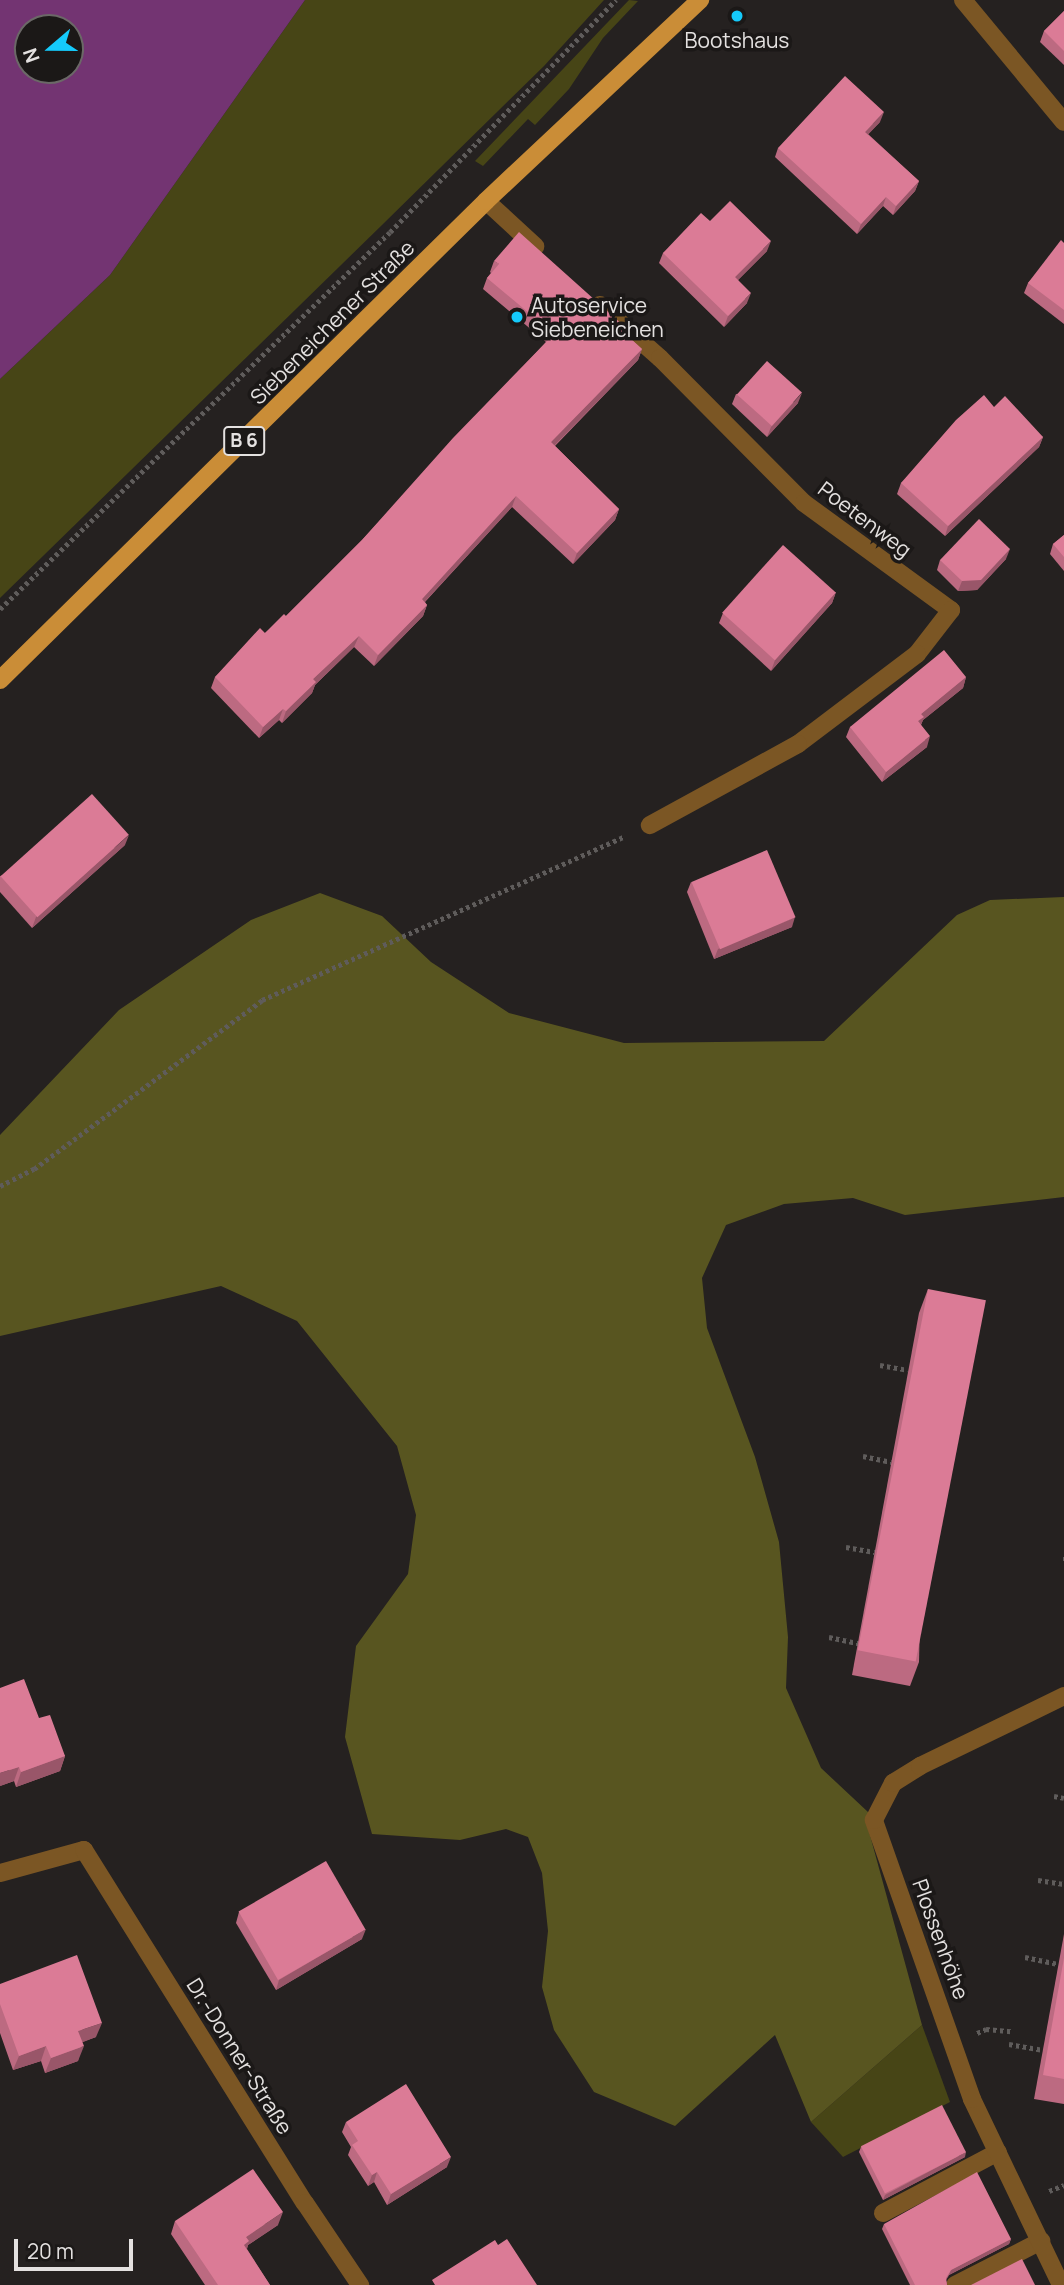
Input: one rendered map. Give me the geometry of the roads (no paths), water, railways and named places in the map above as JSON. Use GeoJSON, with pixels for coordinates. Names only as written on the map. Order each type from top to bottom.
{"type":"FeatureCollection","features":[{"type":"Feature","properties":{"kind":"main road","name":"Siebeneichener Straße"},"geometry":{"type":"LineString","coordinates":[[0,680],[486,201],[700,0]]}},
{"type":"Feature","properties":{"kind":"street"},"geometry":{"type":"LineString","coordinates":[[963,0],[1064,122]]}},
{"type":"Feature","properties":{"kind":"street"},"geometry":{"type":"LineString","coordinates":[[486,201],[547,258]]}},
{"type":"Feature","properties":{"kind":"street","name":"Poetenweg"},"geometry":{"type":"LineString","coordinates":[[588,294],[660,358],[804,503],[951,610],[917,654],[798,744],[650,825]]}},
{"type":"Feature","properties":{"kind":"street","name":"Plossenhöhe"},"geometry":{"type":"LineString","coordinates":[[1061,2285],[972,2099],[874,1820],[893,1783],[920,1766],[1064,1696]]}},
{"type":"Feature","properties":{"kind":"street","name":"Dr.-Donner-Straße"},"geometry":{"type":"LineString","coordinates":[[0,1872],[84,1850],[305,2203],[360,2285]]}},
{"type":"Feature","properties":{"kind":"street"},"geometry":{"type":"LineString","coordinates":[[883,2213],[998,2152]]}},
{"type":"Feature","properties":{"kind":"street"},"geometry":{"type":"LineString","coordinates":[[955,2285],[1041,2241]]}},
{"type":"Feature","properties":{"kind":"place","name":"Bootshaus"},"geometry":{"type":"Point","coordinates":[737,16]}},
{"type":"Feature","properties":{"kind":"place","name":"Autoservice Siebeneichen"},"geometry":{"type":"Point","coordinates":[517,317]}}]}
